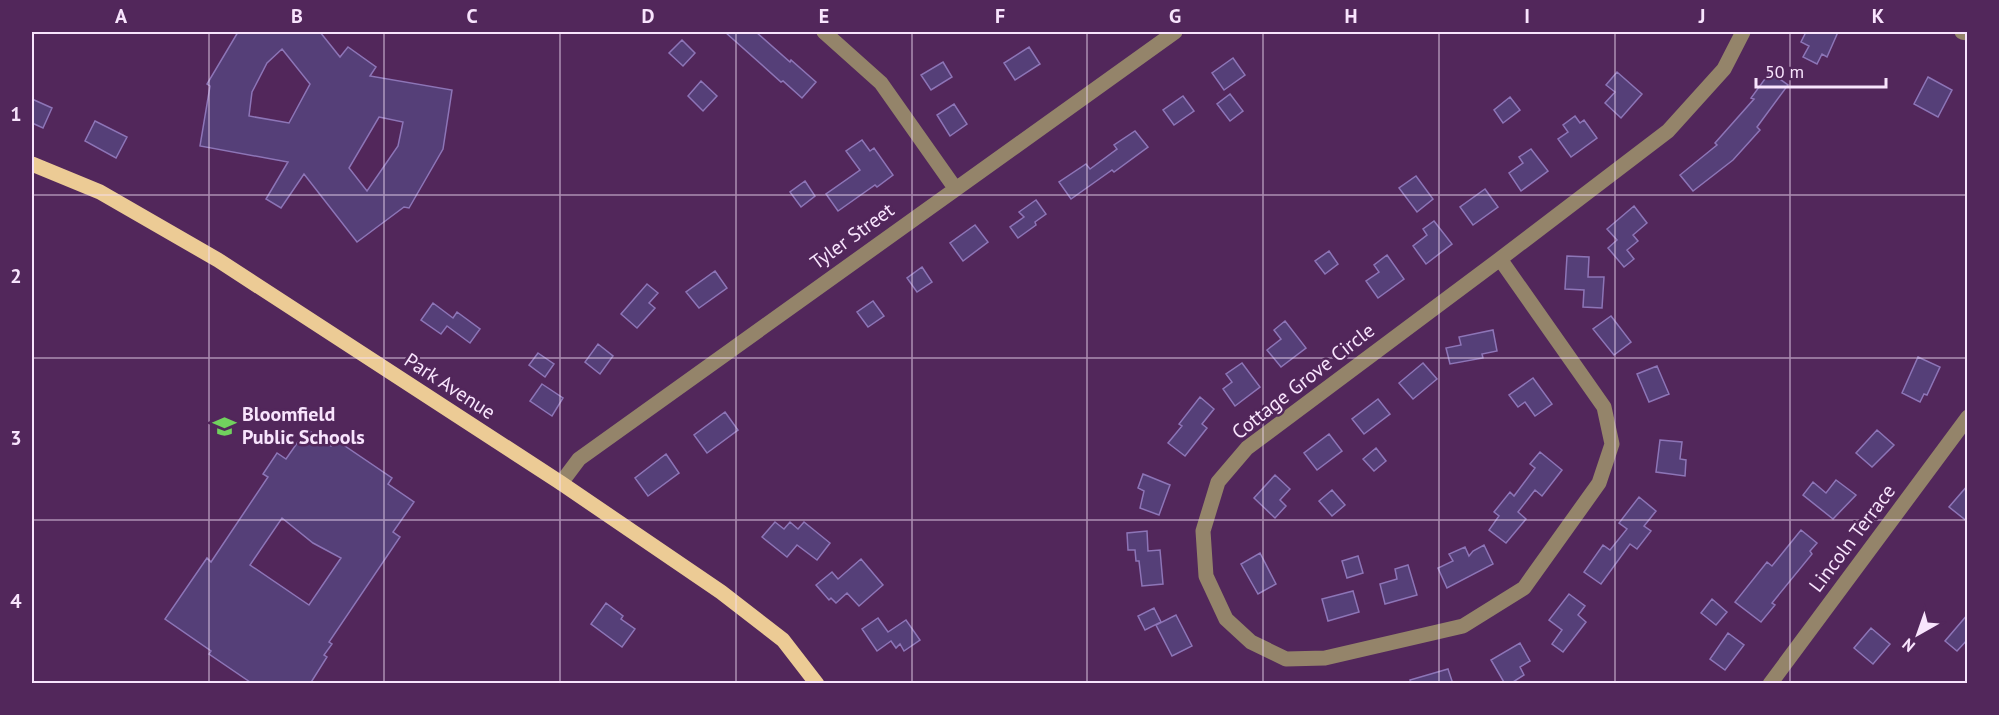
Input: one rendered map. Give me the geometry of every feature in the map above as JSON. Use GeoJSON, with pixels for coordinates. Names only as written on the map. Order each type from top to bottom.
{"type":"FeatureCollection","features":[{"type":"Feature","properties":{"kind":"main road","name":"Park Avenue"},"geometry":{"type":"LineString","coordinates":[[32,164],[100,192],[218,260],[561,483],[721,592],[783,640],[817,684]]}},
{"type":"Feature","properties":{"kind":"street"},"geometry":{"type":"LineString","coordinates":[[824,32],[881,83],[955,188]]}},
{"type":"Feature","properties":{"kind":"street","name":"Tyler Street"},"geometry":{"type":"LineString","coordinates":[[561,483],[579,459],[1174,32]]}},
{"type":"Feature","properties":{"kind":"street","name":"Cottage Grove Circle"},"geometry":{"type":"LineString","coordinates":[[1500,259],[1604,407],[1612,444],[1599,483],[1524,588],[1462,626],[1325,658],[1287,659],[1251,642],[1226,619],[1206,576],[1203,531],[1218,482],[1247,448],[1668,131],[1724,69],[1743,32]]}},
{"type":"Feature","properties":{"kind":"street"},"geometry":{"type":"LineString","coordinates":[[1962,32],[1968,33]]}},
{"type":"Feature","properties":{"kind":"street","name":"Lincoln Terrace"},"geometry":{"type":"LineString","coordinates":[[1770,684],[1968,417]]}},
{"type":"Feature","properties":{"kind":"building"},"geometry":{"type":"Polygon","coordinates":[[[238,32],[320,32],[340,57],[348,47],[376,67],[370,76],[452,90],[443,149],[409,208],[404,207],[357,242],[304,174],[281,208],[266,199],[288,162],[200,146],[210,86],[207,84],[238,32]],[[282,49],[267,63],[252,92],[249,116],[289,123],[310,84],[282,49]],[[379,117],[349,168],[367,191],[398,146],[403,122],[379,117]]]}},
{"type":"Feature","properties":{"kind":"building"},"geometry":{"type":"Polygon","coordinates":[[[725,32],[756,32],[816,82],[802,98],[725,32]]]}},
{"type":"Feature","properties":{"kind":"building"},"geometry":{"type":"Polygon","coordinates":[[[1806,32],[1838,32],[1827,57],[1822,54],[1817,64],[1803,57],[1809,46],[1801,42],[1806,32]]]}},
{"type":"Feature","properties":{"kind":"building"},"geometry":{"type":"Polygon","coordinates":[[[682,40],[695,53],[683,66],[669,53],[682,40]]]}},
{"type":"Feature","properties":{"kind":"building"},"geometry":{"type":"Polygon","coordinates":[[[1029,47],[1040,64],[1015,80],[1004,63],[1029,47]]]}},
{"type":"Feature","properties":{"kind":"building"},"geometry":{"type":"Polygon","coordinates":[[[1233,58],[1245,75],[1224,90],[1212,73],[1233,58]]]}},
{"type":"Feature","properties":{"kind":"building"},"geometry":{"type":"Polygon","coordinates":[[[943,62],[952,77],[931,90],[921,75],[943,62]]]}},
{"type":"Feature","properties":{"kind":"building"},"geometry":{"type":"Polygon","coordinates":[[[1617,72],[1642,94],[1621,118],[1605,103],[1615,92],[1606,85],[1617,72]]]}},
{"type":"Feature","properties":{"kind":"building"},"geometry":{"type":"Polygon","coordinates":[[[1770,72],[1788,85],[1757,127],[1760,130],[1733,160],[1693,191],[1680,175],[1717,145],[1715,143],[1754,99],[1751,98],[1770,72]]]}},
{"type":"Feature","properties":{"kind":"building"},"geometry":{"type":"Polygon","coordinates":[[[1928,77],[1952,90],[1938,117],[1914,104],[1928,77]]]}},
{"type":"Feature","properties":{"kind":"building"},"geometry":{"type":"Polygon","coordinates":[[[701,81],[717,96],[703,111],[688,96],[701,81]]]}},
{"type":"Feature","properties":{"kind":"building"},"geometry":{"type":"Polygon","coordinates":[[[1230,94],[1243,111],[1230,121],[1217,104],[1230,94]]]}},
{"type":"Feature","properties":{"kind":"building"},"geometry":{"type":"Polygon","coordinates":[[[1183,96],[1194,111],[1174,125],[1163,110],[1183,96]]]}},
{"type":"Feature","properties":{"kind":"building"},"geometry":{"type":"Polygon","coordinates":[[[1510,97],[1520,110],[1503,123],[1494,110],[1510,97]]]}},
{"type":"Feature","properties":{"kind":"building"},"geometry":{"type":"Polygon","coordinates":[[[32,99],[52,108],[43,128],[32,123],[32,99]]]}},
{"type":"Feature","properties":{"kind":"building"},"geometry":{"type":"Polygon","coordinates":[[[954,104],[967,124],[950,136],[937,115],[954,104]]]}},
{"type":"Feature","properties":{"kind":"building"},"geometry":{"type":"Polygon","coordinates":[[[1575,116],[1580,123],[1584,120],[1597,138],[1571,157],[1558,139],[1568,132],[1563,125],[1575,116]]]}},
{"type":"Feature","properties":{"kind":"building"},"geometry":{"type":"Polygon","coordinates":[[[95,121],[127,137],[116,158],[85,141],[95,121]]]}},
{"type":"Feature","properties":{"kind":"building"},"geometry":{"type":"Polygon","coordinates":[[[1135,131],[1148,147],[1071,199],[1059,182],[1086,164],[1090,169],[1117,149],[1114,145],[1135,131]]]}},
{"type":"Feature","properties":{"kind":"building"},"geometry":{"type":"Polygon","coordinates":[[[862,140],[870,151],[874,148],[893,175],[838,211],[826,194],[860,170],[846,151],[862,140]]]}},
{"type":"Feature","properties":{"kind":"building"},"geometry":{"type":"Polygon","coordinates":[[[1531,149],[1548,171],[1521,191],[1509,173],[1523,163],[1519,157],[1531,149]]]}},
{"type":"Feature","properties":{"kind":"building"},"geometry":{"type":"Polygon","coordinates":[[[1416,176],[1433,199],[1417,212],[1399,188],[1416,176]]]}},
{"type":"Feature","properties":{"kind":"building"},"geometry":{"type":"Polygon","coordinates":[[[805,181],[815,196],[801,207],[790,192],[805,181]]]}},
{"type":"Feature","properties":{"kind":"building"},"geometry":{"type":"Polygon","coordinates":[[[1485,189],[1498,207],[1473,225],[1460,207],[1485,189]]]}},
{"type":"Feature","properties":{"kind":"building"},"geometry":{"type":"Polygon","coordinates":[[[1036,200],[1046,214],[1035,222],[1036,225],[1018,238],[1010,227],[1024,217],[1019,212],[1036,200]]]}},
{"type":"Feature","properties":{"kind":"building"},"geometry":{"type":"Polygon","coordinates":[[[1634,206],[1647,223],[1633,235],[1638,241],[1627,250],[1634,259],[1624,267],[1608,248],[1617,240],[1607,229],[1634,206]]]}},
{"type":"Feature","properties":{"kind":"building"},"geometry":{"type":"Polygon","coordinates":[[[1434,221],[1452,244],[1426,264],[1413,246],[1427,235],[1423,229],[1434,221]]]}},
{"type":"Feature","properties":{"kind":"building"},"geometry":{"type":"Polygon","coordinates":[[[975,225],[988,242],[963,261],[950,243],[975,225]]]}},
{"type":"Feature","properties":{"kind":"building"},"geometry":{"type":"Polygon","coordinates":[[[1329,251],[1338,264],[1325,274],[1315,261],[1329,251]]]}},
{"type":"Feature","properties":{"kind":"building"},"geometry":{"type":"Polygon","coordinates":[[[1387,255],[1404,279],[1378,298],[1366,281],[1379,272],[1374,265],[1387,255]]]}},
{"type":"Feature","properties":{"kind":"building"},"geometry":{"type":"Polygon","coordinates":[[[1567,256],[1589,257],[1588,277],[1604,277],[1602,308],[1583,307],[1584,290],[1565,289],[1567,256]]]}},
{"type":"Feature","properties":{"kind":"building"},"geometry":{"type":"Polygon","coordinates":[[[922,267],[932,282],[917,292],[907,278],[922,267]]]}},
{"type":"Feature","properties":{"kind":"building"},"geometry":{"type":"Polygon","coordinates":[[[715,271],[727,288],[699,308],[686,292],[715,271]]]}},
{"type":"Feature","properties":{"kind":"building"},"geometry":{"type":"Polygon","coordinates":[[[647,284],[658,293],[649,303],[655,308],[637,328],[621,314],[647,284]]]}},
{"type":"Feature","properties":{"kind":"building"},"geometry":{"type":"Polygon","coordinates":[[[873,301],[884,316],[868,327],[857,312],[873,301]]]}},
{"type":"Feature","properties":{"kind":"building"},"geometry":{"type":"Polygon","coordinates":[[[433,303],[453,318],[457,312],[480,329],[470,343],[447,326],[441,334],[421,320],[433,303]]]}},
{"type":"Feature","properties":{"kind":"building"},"geometry":{"type":"Polygon","coordinates":[[[1611,316],[1631,342],[1614,355],[1593,329],[1611,316]]]}},
{"type":"Feature","properties":{"kind":"building"},"geometry":{"type":"Polygon","coordinates":[[[1285,321],[1306,348],[1281,367],[1267,350],[1281,339],[1274,330],[1285,321]]]}},
{"type":"Feature","properties":{"kind":"building"},"geometry":{"type":"Polygon","coordinates":[[[1493,330],[1497,351],[1482,354],[1483,358],[1450,364],[1446,348],[1461,345],[1459,337],[1493,330]]]}},
{"type":"Feature","properties":{"kind":"building"},"geometry":{"type":"Polygon","coordinates":[[[598,344],[613,356],[600,374],[585,362],[598,344]]]}},
{"type":"Feature","properties":{"kind":"building"},"geometry":{"type":"Polygon","coordinates":[[[538,353],[554,364],[545,377],[529,365],[538,353]]]}},
{"type":"Feature","properties":{"kind":"building"},"geometry":{"type":"Polygon","coordinates":[[[1918,357],[1940,367],[1927,395],[1924,394],[1920,402],[1902,393],[1918,357]]]}},
{"type":"Feature","properties":{"kind":"building"},"geometry":{"type":"Polygon","coordinates":[[[1242,363],[1260,387],[1235,406],[1223,389],[1232,382],[1226,374],[1242,363]]]}},
{"type":"Feature","properties":{"kind":"building"},"geometry":{"type":"Polygon","coordinates":[[[1423,363],[1437,379],[1413,399],[1399,383],[1423,363]]]}},
{"type":"Feature","properties":{"kind":"building"},"geometry":{"type":"Polygon","coordinates":[[[1657,366],[1669,394],[1649,402],[1637,374],[1657,366]]]}},
{"type":"Feature","properties":{"kind":"building"},"geometry":{"type":"Polygon","coordinates":[[[1533,378],[1552,404],[1535,416],[1525,402],[1518,407],[1509,395],[1533,378]]]}},
{"type":"Feature","properties":{"kind":"building"},"geometry":{"type":"Polygon","coordinates":[[[542,384],[563,398],[552,416],[530,401],[542,384]]]}},
{"type":"Feature","properties":{"kind":"building"},"geometry":{"type":"Polygon","coordinates":[[[1200,397],[1214,409],[1202,424],[1207,428],[1185,456],[1168,443],[1182,426],[1179,424],[1200,397]]]}},
{"type":"Feature","properties":{"kind":"building"},"geometry":{"type":"Polygon","coordinates":[[[1378,399],[1390,414],[1364,434],[1352,419],[1378,399]]]}},
{"type":"Feature","properties":{"kind":"building"},"geometry":{"type":"Polygon","coordinates":[[[725,412],[738,430],[707,453],[694,435],[725,412]]]}},
{"type":"Feature","properties":{"kind":"building"},"geometry":{"type":"Polygon","coordinates":[[[307,429],[331,446],[336,440],[392,478],[388,484],[414,502],[393,532],[400,537],[329,642],[332,644],[324,655],[327,657],[310,684],[253,684],[209,654],[211,651],[165,619],[207,558],[211,562],[268,477],[263,474],[277,453],[286,459],[307,429]],[[282,518],[250,565],[309,605],[341,558],[313,543],[282,518]]]}},
{"type":"Feature","properties":{"kind":"building"},"geometry":{"type":"Polygon","coordinates":[[[1877,430],[1894,445],[1872,467],[1856,453],[1877,430]]]}},
{"type":"Feature","properties":{"kind":"building"},"geometry":{"type":"Polygon","coordinates":[[[1329,434],[1342,451],[1317,470],[1304,453],[1329,434]]]}},
{"type":"Feature","properties":{"kind":"building"},"geometry":{"type":"Polygon","coordinates":[[[1660,440],[1682,442],[1680,459],[1686,460],[1685,476],[1656,472],[1660,440]]]}},
{"type":"Feature","properties":{"kind":"building"},"geometry":{"type":"Polygon","coordinates":[[[1376,448],[1386,461],[1374,471],[1363,459],[1376,448]]]}},
{"type":"Feature","properties":{"kind":"building"},"geometry":{"type":"Polygon","coordinates":[[[1540,452],[1562,470],[1542,496],[1535,490],[1518,512],[1526,519],[1506,543],[1489,530],[1499,516],[1494,512],[1510,492],[1514,496],[1535,468],[1530,464],[1540,452]]]}},
{"type":"Feature","properties":{"kind":"building"},"geometry":{"type":"Polygon","coordinates":[[[666,454],[679,473],[648,496],[635,478],[666,454]]]}},
{"type":"Feature","properties":{"kind":"building"},"geometry":{"type":"Polygon","coordinates":[[[1143,474],[1170,485],[1159,515],[1140,508],[1144,491],[1138,488],[1143,474]]]}},
{"type":"Feature","properties":{"kind":"building"},"geometry":{"type":"Polygon","coordinates":[[[1275,475],[1290,489],[1280,500],[1286,506],[1275,518],[1254,498],[1275,475]]]}},
{"type":"Feature","properties":{"kind":"building"},"geometry":{"type":"Polygon","coordinates":[[[1836,480],[1856,495],[1833,519],[1803,495],[1813,482],[1826,493],[1836,480]]]}},
{"type":"Feature","properties":{"kind":"building"},"geometry":{"type":"Polygon","coordinates":[[[1968,485],[1968,522],[1949,507],[1968,485]]]}},
{"type":"Feature","properties":{"kind":"building"},"geometry":{"type":"Polygon","coordinates":[[[1332,490],[1345,505],[1332,516],[1319,501],[1332,490]]]}},
{"type":"Feature","properties":{"kind":"building"},"geometry":{"type":"Polygon","coordinates":[[[1639,497],[1656,511],[1644,526],[1651,531],[1637,549],[1630,544],[1601,584],[1584,572],[1603,545],[1610,550],[1627,529],[1619,523],[1639,497]]]}},
{"type":"Feature","properties":{"kind":"building"},"geometry":{"type":"Polygon","coordinates":[[[775,522],[784,529],[790,522],[798,529],[804,522],[830,543],[817,560],[797,545],[787,557],[762,537],[775,522]]]}},
{"type":"Feature","properties":{"kind":"building"},"geometry":{"type":"Polygon","coordinates":[[[1801,530],[1817,543],[1810,551],[1812,554],[1772,603],[1775,605],[1761,622],[1735,602],[1767,562],[1772,566],[1801,530]]]}},
{"type":"Feature","properties":{"kind":"building"},"geometry":{"type":"Polygon","coordinates":[[[1147,531],[1148,551],[1160,550],[1163,584],[1142,586],[1139,561],[1136,561],[1135,550],[1128,550],[1127,533],[1147,531]]]}},
{"type":"Feature","properties":{"kind":"building"},"geometry":{"type":"Polygon","coordinates":[[[1484,545],[1493,564],[1447,588],[1438,568],[1453,561],[1449,554],[1465,547],[1469,556],[1484,545]]]}},
{"type":"Feature","properties":{"kind":"building"},"geometry":{"type":"Polygon","coordinates":[[[1260,553],[1276,584],[1258,594],[1241,564],[1260,553]]]}},
{"type":"Feature","properties":{"kind":"building"},"geometry":{"type":"Polygon","coordinates":[[[1358,556],[1363,573],[1347,578],[1342,561],[1358,556]]]}},
{"type":"Feature","properties":{"kind":"building"},"geometry":{"type":"Polygon","coordinates":[[[861,559],[883,585],[859,606],[847,593],[836,603],[831,598],[829,600],[816,585],[832,572],[838,579],[861,559]]]}},
{"type":"Feature","properties":{"kind":"building"},"geometry":{"type":"Polygon","coordinates":[[[1408,565],[1417,595],[1385,604],[1380,584],[1397,579],[1395,569],[1408,565]]]}},
{"type":"Feature","properties":{"kind":"building"},"geometry":{"type":"Polygon","coordinates":[[[1353,591],[1359,612],[1328,621],[1322,599],[1353,591]]]}},
{"type":"Feature","properties":{"kind":"building"},"geometry":{"type":"Polygon","coordinates":[[[1569,594],[1585,606],[1578,615],[1586,622],[1563,652],[1552,644],[1562,630],[1549,620],[1569,594]]]}},
{"type":"Feature","properties":{"kind":"building"},"geometry":{"type":"Polygon","coordinates":[[[1712,599],[1727,612],[1716,625],[1701,613],[1712,599]]]}},
{"type":"Feature","properties":{"kind":"building"},"geometry":{"type":"Polygon","coordinates":[[[606,603],[623,616],[621,619],[635,629],[622,647],[591,624],[606,603]]]}},
{"type":"Feature","properties":{"kind":"building"},"geometry":{"type":"Polygon","coordinates":[[[1154,608],[1161,622],[1145,630],[1138,616],[1154,608]]]}},
{"type":"Feature","properties":{"kind":"building"},"geometry":{"type":"Polygon","coordinates":[[[1968,614],[1968,639],[1957,651],[1945,641],[1968,614]]]}},
{"type":"Feature","properties":{"kind":"building"},"geometry":{"type":"Polygon","coordinates":[[[1176,615],[1192,646],[1172,656],[1156,625],[1176,615]]]}},
{"type":"Feature","properties":{"kind":"building"},"geometry":{"type":"Polygon","coordinates":[[[878,618],[888,632],[906,620],[920,640],[904,651],[900,644],[896,648],[891,641],[877,651],[862,629],[878,618]]]}},
{"type":"Feature","properties":{"kind":"building"},"geometry":{"type":"Polygon","coordinates":[[[1871,628],[1890,644],[1873,664],[1854,648],[1871,628]]]}},
{"type":"Feature","properties":{"kind":"building"},"geometry":{"type":"Polygon","coordinates":[[[1728,633],[1744,645],[1725,670],[1710,659],[1728,633]]]}},
{"type":"Feature","properties":{"kind":"building"},"geometry":{"type":"Polygon","coordinates":[[[1520,643],[1530,661],[1520,667],[1524,675],[1510,684],[1505,684],[1491,660],[1520,643]]]}},
{"type":"Feature","properties":{"kind":"building"},"geometry":{"type":"Polygon","coordinates":[[[1448,669],[1453,684],[1411,684],[1410,680],[1448,669]]]}},
{"type":"Feature","properties":{"kind":"place","name":"Bloomfield Public Schools"},"geometry":{"type":"Point","coordinates":[224,426]}}]}
